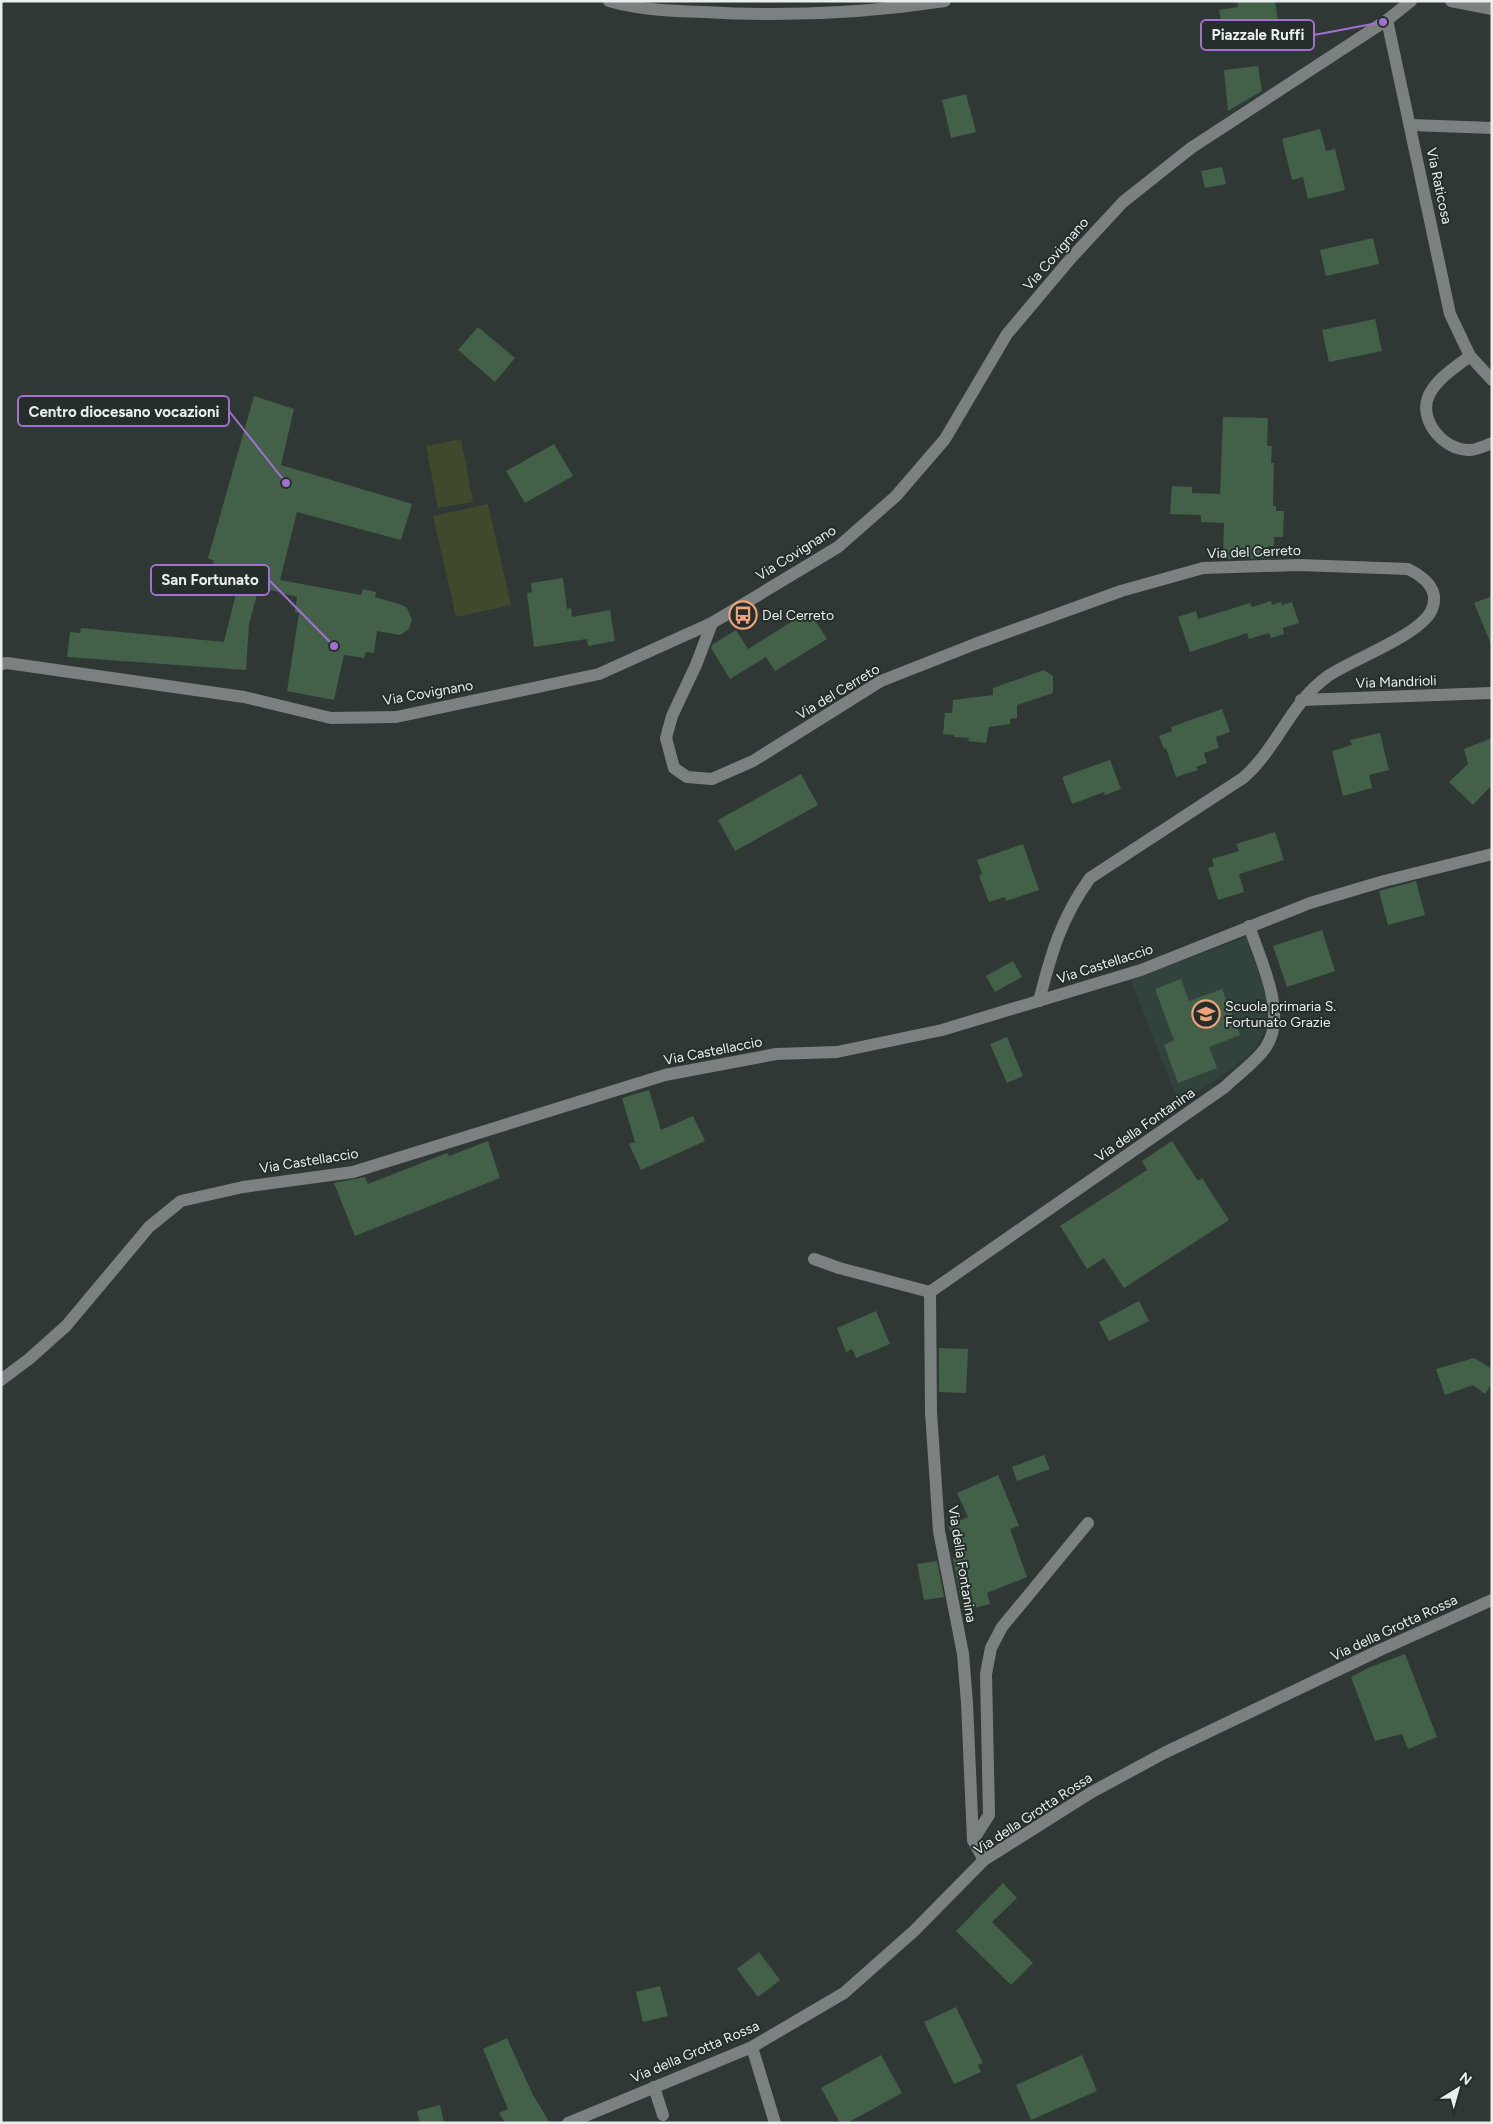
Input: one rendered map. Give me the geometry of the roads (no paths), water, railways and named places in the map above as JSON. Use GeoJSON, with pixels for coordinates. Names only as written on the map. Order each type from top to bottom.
{"type":"FeatureCollection","features":[{"type":"Feature","properties":{"kind":"street"},"geometry":{"type":"LineString","coordinates":[[609,1],[670,11],[755,15],[889,9],[945,1]]}},
{"type":"Feature","properties":{"kind":"street","name":"Via Covignano"},"geometry":{"type":"LineString","coordinates":[[1,664],[7,663],[244,697],[331,718],[396,717],[599,674],[712,623],[838,547],[896,496],[945,439],[1007,334],[1072,257],[1123,202],[1191,148],[1387,20],[1411,1]]}},
{"type":"Feature","properties":{"kind":"street"},"geometry":{"type":"LineString","coordinates":[[1451,1],[1492,9]]}},
{"type":"Feature","properties":{"kind":"street","name":"Via Raticosa"},"geometry":{"type":"LineString","coordinates":[[1387,20],[1450,314],[1470,356],[1492,380]]}},
{"type":"Feature","properties":{"kind":"street"},"geometry":{"type":"LineString","coordinates":[[1410,125],[1492,128]]}},
{"type":"Feature","properties":{"kind":"street"},"geometry":{"type":"LineString","coordinates":[[1470,356],[1442,378],[1429,394],[1426,410],[1432,429],[1439,439],[1456,448],[1470,450],[1492,443]]}},
{"type":"Feature","properties":{"kind":"street","name":"Via del Cerreto"},"geometry":{"type":"LineString","coordinates":[[712,623],[696,665],[672,716],[666,738],[674,768],[687,776],[712,779],[753,761],[881,681],[975,644],[1120,592],[1203,568],[1299,566],[1408,569],[1424,577],[1434,592],[1432,609],[1422,624],[1328,676],[1301,700],[1258,766],[1243,778],[1090,878],[1073,901],[1053,949],[1039,1001]]}},
{"type":"Feature","properties":{"kind":"street","name":"Via Mandrioli"},"geometry":{"type":"LineString","coordinates":[[1301,700],[1492,693]]}},
{"type":"Feature","properties":{"kind":"street","name":"Via Castellaccio"},"geometry":{"type":"LineString","coordinates":[[1,1380],[29,1359],[66,1326],[149,1227],[181,1201],[243,1187],[353,1172],[665,1074],[776,1054],[837,1052],[942,1030],[1142,970],[1310,903],[1492,854]]}},
{"type":"Feature","properties":{"kind":"street","name":"Via della Fontanina"},"geometry":{"type":"LineString","coordinates":[[984,1860],[973,1840],[967,1704],[962,1654],[939,1531],[931,1412],[930,1292],[1225,1088],[1266,1047],[1274,1026],[1275,1005],[1249,926]]}},
{"type":"Feature","properties":{"kind":"street"},"geometry":{"type":"LineString","coordinates":[[814,1258],[839,1268],[930,1292]]}},
{"type":"Feature","properties":{"kind":"street"},"geometry":{"type":"LineString","coordinates":[[973,1840],[989,1815],[986,1674],[991,1648],[1002,1627],[1088,1523]]}},
{"type":"Feature","properties":{"kind":"street","name":"Via della Grotta Rossa"},"geometry":{"type":"LineString","coordinates":[[568,2123],[752,2047],[844,1993],[914,1931],[984,1860],[1092,1792],[1164,1753],[1380,1650],[1492,1600]]}},
{"type":"Feature","properties":{"kind":"street"},"geometry":{"type":"LineString","coordinates":[[752,2047],[775,2123]]}},
{"type":"Feature","properties":{"kind":"street"},"geometry":{"type":"LineString","coordinates":[[654,2087],[663,2115]]}},
{"type":"Feature","properties":{"kind":"place","name":"Piazzale Ruffi"},"geometry":{"type":"Point","coordinates":[1383,22]}},
{"type":"Feature","properties":{"kind":"place","name":"Centro diocesano vocazioni"},"geometry":{"type":"Point","coordinates":[286,483]}},
{"type":"Feature","properties":{"kind":"place","name":"Del Cerreto"},"geometry":{"type":"Point","coordinates":[743,615]}},
{"type":"Feature","properties":{"kind":"place","name":"San Fortunato"},"geometry":{"type":"Point","coordinates":[334,646]}},
{"type":"Feature","properties":{"kind":"place","name":"Scuola primaria S. Fortunato Grazie"},"geometry":{"type":"Point","coordinates":[1206,1014]}}]}
